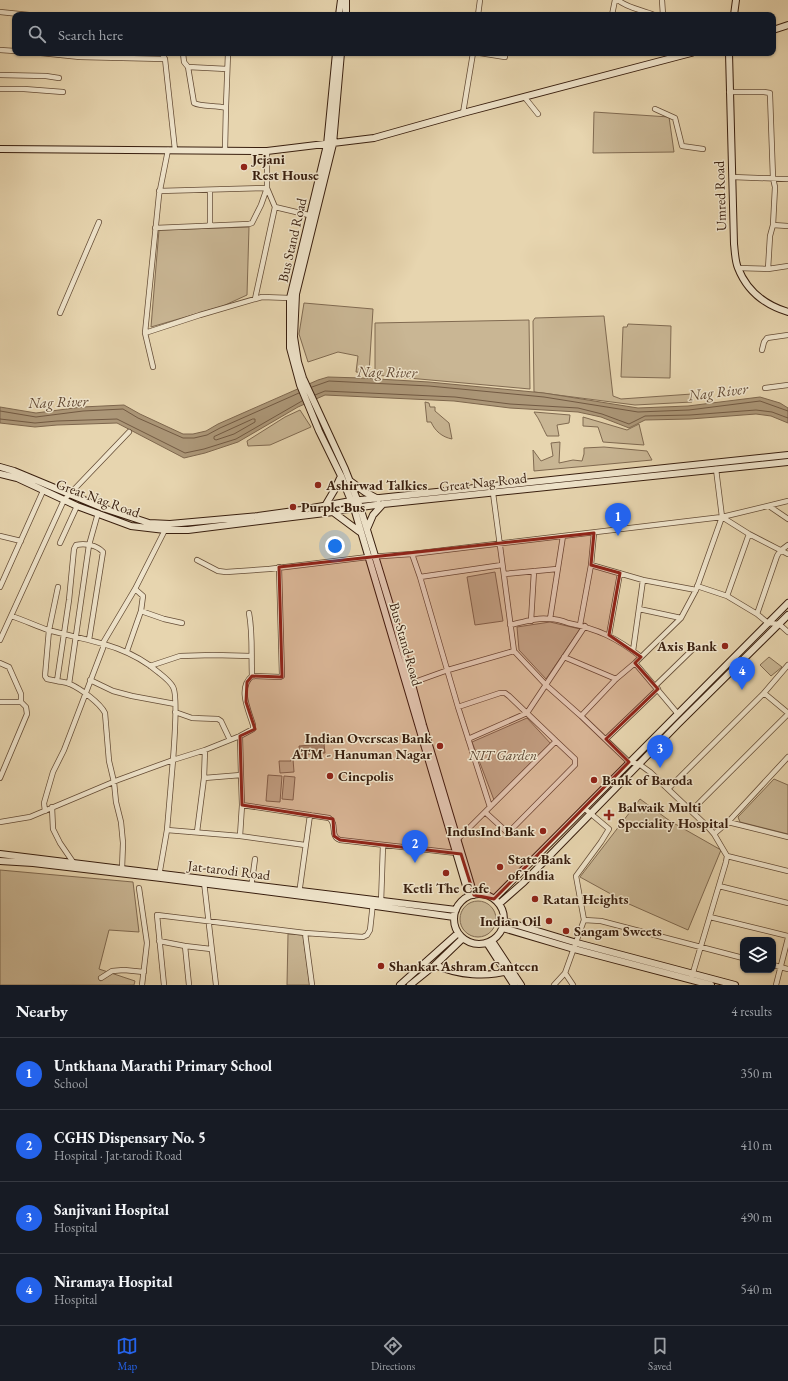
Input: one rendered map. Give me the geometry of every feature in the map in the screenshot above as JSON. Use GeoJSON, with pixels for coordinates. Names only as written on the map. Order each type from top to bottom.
{"type":"FeatureCollection","features":[{"type":"Feature","properties":{"kind":"main road"},"geometry":{"type":"LineString","coordinates":[[339,12],[341,0]]}},
{"type":"Feature","properties":{"kind":"main road"},"geometry":{"type":"LineString","coordinates":[[346,0],[346,12]]}},
{"type":"Feature","properties":{"kind":"main road"},"geometry":{"type":"LineString","coordinates":[[734,12],[736,0]]}},
{"type":"Feature","properties":{"kind":"main road"},"geometry":{"type":"LineString","coordinates":[[776,29],[788,25]]}},
{"type":"Feature","properties":{"kind":"main road","name":"Bus Stand Road"},"geometry":{"type":"LineString","coordinates":[[303,383],[290,348],[290,298],[313,216],[330,144],[336,56]]}},
{"type":"Feature","properties":{"kind":"main road"},"geometry":{"type":"LineString","coordinates":[[330,144],[341,56]]}},
{"type":"Feature","properties":{"kind":"main road"},"geometry":{"type":"LineString","coordinates":[[0,149],[267,151],[374,138],[680,56]]}},
{"type":"Feature","properties":{"kind":"main road","name":"Umred Road"},"geometry":{"type":"LineString","coordinates":[[729,56],[734,244],[738,268],[751,291],[778,309],[788,312]]}},
{"type":"Feature","properties":{"kind":"main road"},"geometry":{"type":"LineString","coordinates":[[313,216],[296,294],[294,337],[298,362],[303,383],[310,402],[328,432],[349,480],[356,504],[367,529],[372,557]]}},
{"type":"Feature","properties":{"kind":"main road","name":"Bus Stand Road"},"geometry":{"type":"LineString","coordinates":[[310,402],[319,431],[340,476],[356,504],[360,532],[372,557],[455,842],[456,853],[471,896]]}},
{"type":"Feature","properties":{"kind":"main road","name":"Great Nag Road"},"geometry":{"type":"LineString","coordinates":[[0,474],[17,478],[77,506],[131,526],[165,530],[188,530],[333,512],[356,504],[378,499],[788,455]]}},
{"type":"Feature","properties":{"kind":"main road","name":"Great Nag Road"},"geometry":{"type":"LineString","coordinates":[[0,467],[70,493],[104,508],[149,523],[170,524],[258,516],[325,506],[384,504],[788,462]]}},
{"type":"Feature","properties":{"kind":"main road"},"geometry":{"type":"LineString","coordinates":[[325,506],[335,489],[340,476]]}},
{"type":"Feature","properties":{"kind":"main road"},"geometry":{"type":"LineString","coordinates":[[349,480],[365,492],[378,499]]}},
{"type":"Feature","properties":{"kind":"main road"},"geometry":{"type":"LineString","coordinates":[[367,529],[373,515],[384,504]]}},
{"type":"Feature","properties":{"kind":"main road"},"geometry":{"type":"LineString","coordinates":[[333,512],[360,532]]}},
{"type":"Feature","properties":{"kind":"main road"},"geometry":{"type":"LineString","coordinates":[[497,901],[584,808],[788,603]]}},
{"type":"Feature","properties":{"kind":"main road"},"geometry":{"type":"LineString","coordinates":[[497,901],[524,882],[719,682],[788,615]]}},
{"type":"Feature","properties":{"kind":"main road"},"geometry":{"type":"LineString","coordinates":[[455,842],[471,896]]}},
{"type":"Feature","properties":{"kind":"main road","name":"Jat-tarodi Road"},"geometry":{"type":"LineString","coordinates":[[0,854],[73,862],[159,876],[381,903],[456,910]]}},
{"type":"Feature","properties":{"kind":"main road"},"geometry":{"type":"LineString","coordinates":[[0,861],[159,876]]}},
{"type":"Feature","properties":{"kind":"main road"},"geometry":{"type":"LineString","coordinates":[[478,894],[487,895],[497,901],[503,911],[503,928],[499,936],[489,942],[475,944],[466,941],[457,934],[454,916],[456,910],[460,902],[471,896],[478,894]]}},
{"type":"Feature","properties":{"kind":"main road"},"geometry":{"type":"LineString","coordinates":[[381,903],[454,916]]}},
{"type":"Feature","properties":{"kind":"main road"},"geometry":{"type":"LineString","coordinates":[[504,921],[691,977],[711,985]]}},
{"type":"Feature","properties":{"kind":"main road"},"geometry":{"type":"LineString","coordinates":[[503,928],[574,949],[691,977],[735,985]]}},
{"type":"Feature","properties":{"kind":"main road"},"geometry":{"type":"LineString","coordinates":[[400,985],[457,934]]}},
{"type":"Feature","properties":{"kind":"main road"},"geometry":{"type":"LineString","coordinates":[[410,985],[435,965],[463,938]]}},
{"type":"Feature","properties":{"kind":"main road"},"geometry":{"type":"LineString","coordinates":[[489,942],[508,971],[521,985]]}},
{"type":"Feature","properties":{"kind":"main road"},"geometry":{"type":"LineString","coordinates":[[435,965],[448,971],[459,972],[496,974],[508,971]]}},
{"type":"Feature","properties":{"kind":"main road"},"geometry":{"type":"LineString","coordinates":[[508,971],[514,985]]}},
{"type":"Feature","properties":{"kind":"street"},"geometry":{"type":"LineString","coordinates":[[478,12],[480,0]]}},
{"type":"Feature","properties":{"kind":"street"},"geometry":{"type":"LineString","coordinates":[[613,12],[615,0]]}},
{"type":"Feature","properties":{"kind":"street"},"geometry":{"type":"LineString","coordinates":[[618,0],[623,4],[648,12]]}},
{"type":"Feature","properties":{"kind":"street"},"geometry":{"type":"LineString","coordinates":[[662,0],[663,12]]}},
{"type":"Feature","properties":{"kind":"street"},"geometry":{"type":"LineString","coordinates":[[0,12],[12,13]]}},
{"type":"Feature","properties":{"kind":"street"},"geometry":{"type":"LineString","coordinates":[[0,50],[12,51]]}},
{"type":"Feature","properties":{"kind":"street"},"geometry":{"type":"LineString","coordinates":[[70,56],[165,59]]}},
{"type":"Feature","properties":{"kind":"street"},"geometry":{"type":"LineString","coordinates":[[164,56],[175,150]]}},
{"type":"Feature","properties":{"kind":"street"},"geometry":{"type":"LineString","coordinates":[[183,56],[184,62],[188,67],[192,84],[194,102],[202,106],[214,105],[226,108]]}},
{"type":"Feature","properties":{"kind":"street"},"geometry":{"type":"LineString","coordinates":[[225,150],[228,56]]}},
{"type":"Feature","properties":{"kind":"street"},"geometry":{"type":"LineString","coordinates":[[463,113],[472,56]]}},
{"type":"Feature","properties":{"kind":"street"},"geometry":{"type":"LineString","coordinates":[[499,56],[505,57]]}},
{"type":"Feature","properties":{"kind":"street"},"geometry":{"type":"LineString","coordinates":[[188,67],[227,69]]}},
{"type":"Feature","properties":{"kind":"street"},"geometry":{"type":"LineString","coordinates":[[0,75],[46,76],[59,78]]}},
{"type":"Feature","properties":{"kind":"street"},"geometry":{"type":"LineString","coordinates":[[0,89],[24,88],[63,92]]}},
{"type":"Feature","properties":{"kind":"street"},"geometry":{"type":"LineString","coordinates":[[729,92],[770,93],[773,178],[775,187],[773,225],[770,236],[768,269]]}},
{"type":"Feature","properties":{"kind":"street"},"geometry":{"type":"LineString","coordinates":[[526,99],[538,114]]}},
{"type":"Feature","properties":{"kind":"street"},"geometry":{"type":"LineString","coordinates":[[655,109],[675,118],[682,146],[703,149]]}},
{"type":"Feature","properties":{"kind":"street"},"geometry":{"type":"LineString","coordinates":[[153,367],[146,333],[160,191],[168,150]]}},
{"type":"Feature","properties":{"kind":"street"},"geometry":{"type":"LineString","coordinates":[[156,228],[244,225],[252,223],[261,205],[266,188],[267,151]]}},
{"type":"Feature","properties":{"kind":"street"},"geometry":{"type":"LineString","coordinates":[[732,177],[788,179]]}},
{"type":"Feature","properties":{"kind":"street"},"geometry":{"type":"LineString","coordinates":[[160,191],[266,188]]}},
{"type":"Feature","properties":{"kind":"street"},"geometry":{"type":"LineString","coordinates":[[255,299],[275,207],[266,188]]}},
{"type":"Feature","properties":{"kind":"street"},"geometry":{"type":"LineString","coordinates":[[210,190],[210,225]]}},
{"type":"Feature","properties":{"kind":"street"},"geometry":{"type":"LineString","coordinates":[[275,207],[313,216]]}},
{"type":"Feature","properties":{"kind":"street"},"geometry":{"type":"LineString","coordinates":[[60,313],[99,222]]}},
{"type":"Feature","properties":{"kind":"street"},"geometry":{"type":"LineString","coordinates":[[773,225],[788,226]]}},
{"type":"Feature","properties":{"kind":"street"},"geometry":{"type":"LineString","coordinates":[[738,268],[768,269],[788,266]]}},
{"type":"Feature","properties":{"kind":"street"},"geometry":{"type":"LineString","coordinates":[[146,333],[262,297],[290,298]]}},
{"type":"Feature","properties":{"kind":"street"},"geometry":{"type":"LineString","coordinates":[[762,350],[764,342],[767,338],[788,335]]}},
{"type":"Feature","properties":{"kind":"street"},"geometry":{"type":"LineString","coordinates":[[764,388],[788,385]]}},
{"type":"Feature","properties":{"kind":"street"},"geometry":{"type":"LineString","coordinates":[[0,640],[64,500],[129,432]]}},
{"type":"Feature","properties":{"kind":"street"},"geometry":{"type":"LineString","coordinates":[[581,716],[616,679],[682,618],[696,588],[722,517],[716,469]]}},
{"type":"Feature","properties":{"kind":"street"},"geometry":{"type":"LineString","coordinates":[[0,587],[43,491]]}},
{"type":"Feature","properties":{"kind":"street"},"geometry":{"type":"LineString","coordinates":[[493,493],[514,651],[546,685],[606,739],[629,762],[639,764],[691,811],[714,834],[727,856],[691,977]]}},
{"type":"Feature","properties":{"kind":"street"},"geometry":{"type":"LineString","coordinates":[[197,560],[218,571],[241,571],[412,554],[722,517],[788,501]]}},
{"type":"Feature","properties":{"kind":"street"},"geometry":{"type":"LineString","coordinates":[[60,543],[77,506]]}},
{"type":"Feature","properties":{"kind":"street"},"geometry":{"type":"LineString","coordinates":[[768,506],[788,518]]}},
{"type":"Feature","properties":{"kind":"street"},"geometry":{"type":"LineString","coordinates":[[69,684],[89,545],[98,513]]}},
{"type":"Feature","properties":{"kind":"street"},"geometry":{"type":"LineString","coordinates":[[722,517],[780,551],[788,554]]}},
{"type":"Feature","properties":{"kind":"street"},"geometry":{"type":"LineString","coordinates":[[45,811],[44,803],[53,772],[64,750],[86,694],[103,648],[103,643],[135,589],[165,530]]}},
{"type":"Feature","properties":{"kind":"street"},"geometry":{"type":"LineString","coordinates":[[468,739],[527,713],[564,657],[582,626],[594,533]]}},
{"type":"Feature","properties":{"kind":"street"},"geometry":{"type":"LineString","coordinates":[[727,596],[750,534]]}},
{"type":"Feature","properties":{"kind":"street"},"geometry":{"type":"LineString","coordinates":[[0,536],[21,541]]}},
{"type":"Feature","properties":{"kind":"street"},"geometry":{"type":"LineString","coordinates":[[550,619],[563,536]]}},
{"type":"Feature","properties":{"kind":"street"},"geometry":{"type":"LineString","coordinates":[[57,681],[74,549],[76,545],[89,545],[103,552],[89,640]]}},
{"type":"Feature","properties":{"kind":"street"},"geometry":{"type":"LineString","coordinates":[[757,614],[780,551],[788,546]]}},
{"type":"Feature","properties":{"kind":"street"},"geometry":{"type":"LineString","coordinates":[[412,554],[490,807]]}},
{"type":"Feature","properties":{"kind":"street"},"geometry":{"type":"LineString","coordinates":[[420,577],[502,565]]}},
{"type":"Feature","properties":{"kind":"street"},"geometry":{"type":"LineString","coordinates":[[591,565],[643,580],[696,588],[727,596],[757,614],[768,623],[779,624],[788,632]]}},
{"type":"Feature","properties":{"kind":"street"},"geometry":{"type":"LineString","coordinates":[[252,676],[282,676],[279,567]]}},
{"type":"Feature","properties":{"kind":"street"},"geometry":{"type":"LineString","coordinates":[[504,574],[557,569]]}},
{"type":"Feature","properties":{"kind":"street"},"geometry":{"type":"LineString","coordinates":[[531,621],[534,571]]}},
{"type":"Feature","properties":{"kind":"street"},"geometry":{"type":"LineString","coordinates":[[609,635],[620,573]]}},
{"type":"Feature","properties":{"kind":"street"},"geometry":{"type":"LineString","coordinates":[[633,651],[643,580]]}},
{"type":"Feature","properties":{"kind":"street"},"geometry":{"type":"LineString","coordinates":[[58,587],[49,630],[45,676],[47,679],[69,684],[86,694],[103,709],[105,713],[109,761],[121,822],[123,843],[122,869]]}},
{"type":"Feature","properties":{"kind":"street"},"geometry":{"type":"LineString","coordinates":[[127,651],[141,611],[143,596],[135,589]]}},
{"type":"Feature","properties":{"kind":"street"},"geometry":{"type":"LineString","coordinates":[[639,610],[682,618]]}},
{"type":"Feature","properties":{"kind":"street"},"geometry":{"type":"LineString","coordinates":[[141,611],[164,619],[182,622]]}},
{"type":"Feature","properties":{"kind":"street"},"geometry":{"type":"LineString","coordinates":[[0,822],[30,817],[114,782],[205,750],[240,736],[253,729],[246,702],[245,688],[247,682],[252,676],[252,633],[249,613]]}},
{"type":"Feature","properties":{"kind":"street"},"geometry":{"type":"LineString","coordinates":[[11,616],[49,630],[103,643],[127,651],[150,666],[174,688],[175,712],[173,760],[166,830],[159,876]]}},
{"type":"Feature","properties":{"kind":"street"},"geometry":{"type":"LineString","coordinates":[[510,625],[550,619],[582,626],[609,635],[641,657]]}},
{"type":"Feature","properties":{"kind":"street"},"geometry":{"type":"LineString","coordinates":[[606,739],[692,650]]}},
{"type":"Feature","properties":{"kind":"street"},"geometry":{"type":"LineString","coordinates":[[409,683],[514,651]]}},
{"type":"Feature","properties":{"kind":"street"},"geometry":{"type":"LineString","coordinates":[[150,666],[180,656],[251,656]]}},
{"type":"Feature","properties":{"kind":"street"},"geometry":{"type":"LineString","coordinates":[[564,657],[616,679]]}},
{"type":"Feature","properties":{"kind":"street"},"geometry":{"type":"LineString","coordinates":[[0,663],[9,667],[21,694],[21,702],[26,707],[27,714],[0,778]]}},
{"type":"Feature","properties":{"kind":"street"},"geometry":{"type":"LineString","coordinates":[[635,663],[678,714]]}},
{"type":"Feature","properties":{"kind":"street"},"geometry":{"type":"LineString","coordinates":[[668,789],[786,673],[788,666]]}},
{"type":"Feature","properties":{"kind":"street"},"geometry":{"type":"LineString","coordinates":[[90,680],[113,691],[175,704]]}},
{"type":"Feature","properties":{"kind":"street"},"geometry":{"type":"LineString","coordinates":[[458,707],[500,693],[505,693],[575,759],[575,765],[508,833],[485,812]]}},
{"type":"Feature","properties":{"kind":"street"},"geometry":{"type":"LineString","coordinates":[[691,811],[788,713],[764,693]]}},
{"type":"Feature","properties":{"kind":"street"},"geometry":{"type":"LineString","coordinates":[[0,702],[21,702]]}},
{"type":"Feature","properties":{"kind":"street"},"geometry":{"type":"LineString","coordinates":[[175,712],[192,718],[218,719],[221,721],[230,740]]}},
{"type":"Feature","properties":{"kind":"street"},"geometry":{"type":"LineString","coordinates":[[240,736],[242,805],[240,836]]}},
{"type":"Feature","properties":{"kind":"street"},"geometry":{"type":"LineString","coordinates":[[455,842],[556,741]]}},
{"type":"Feature","properties":{"kind":"street"},"geometry":{"type":"LineString","coordinates":[[198,832],[204,778],[205,750]]}},
{"type":"Feature","properties":{"kind":"street"},"geometry":{"type":"LineString","coordinates":[[714,834],[728,822],[788,758]]}},
{"type":"Feature","properties":{"kind":"street"},"geometry":{"type":"LineString","coordinates":[[204,778],[241,774]]}},
{"type":"Feature","properties":{"kind":"street"},"geometry":{"type":"LineString","coordinates":[[242,805],[329,818],[332,820],[334,836],[336,839],[340,840],[456,853]]}},
{"type":"Feature","properties":{"kind":"street"},"geometry":{"type":"LineString","coordinates":[[52,807],[53,830],[60,844],[73,862]]}},
{"type":"Feature","properties":{"kind":"street"},"geometry":{"type":"LineString","coordinates":[[554,985],[565,973],[584,920],[576,876],[609,829],[584,808]]}},
{"type":"Feature","properties":{"kind":"street"},"geometry":{"type":"LineString","coordinates":[[299,893],[310,815]]}},
{"type":"Feature","properties":{"kind":"street"},"geometry":{"type":"LineString","coordinates":[[728,822],[788,837]]}},
{"type":"Feature","properties":{"kind":"street"},"geometry":{"type":"LineString","coordinates":[[166,830],[240,836],[305,845]]}},
{"type":"Feature","properties":{"kind":"street"},"geometry":{"type":"LineString","coordinates":[[381,903],[383,845]]}},
{"type":"Feature","properties":{"kind":"street"},"geometry":{"type":"LineString","coordinates":[[727,856],[788,871]]}},
{"type":"Feature","properties":{"kind":"street"},"geometry":{"type":"LineString","coordinates":[[251,887],[255,859]]}},
{"type":"Feature","properties":{"kind":"street"},"geometry":{"type":"LineString","coordinates":[[204,881],[216,985]]}},
{"type":"Feature","properties":{"kind":"street"},"geometry":{"type":"LineString","coordinates":[[719,886],[788,904]]}},
{"type":"Feature","properties":{"kind":"street"},"geometry":{"type":"LineString","coordinates":[[139,888],[148,944],[142,985]]}},
{"type":"Feature","properties":{"kind":"street"},"geometry":{"type":"LineString","coordinates":[[164,985],[157,915],[305,933],[362,936],[367,935],[370,930],[373,902]]}},
{"type":"Feature","properties":{"kind":"street"},"geometry":{"type":"LineString","coordinates":[[710,917],[788,937],[776,985]]}},
{"type":"Feature","properties":{"kind":"street"},"geometry":{"type":"LineString","coordinates":[[584,920],[601,922],[740,957]]}},
{"type":"Feature","properties":{"kind":"street"},"geometry":{"type":"LineString","coordinates":[[305,933],[312,985]]}},
{"type":"Feature","properties":{"kind":"street"},"geometry":{"type":"LineString","coordinates":[[159,941],[212,949]]}},
{"type":"Feature","properties":{"kind":"street"},"geometry":{"type":"LineString","coordinates":[[185,946],[190,985]]}},
{"type":"Feature","properties":{"kind":"street"},"geometry":{"type":"LineString","coordinates":[[776,966],[788,969]]}},
{"type":"Feature","properties":{"kind":"street"},"geometry":{"type":"LineString","coordinates":[[101,978],[112,970],[144,972]]}},
{"type":"Feature","properties":{"kind":"street"},"geometry":{"type":"LineString","coordinates":[[565,973],[573,985]]}},
{"type":"Feature","properties":{"kind":"highlighted area"},"geometry":{"type":"Polygon","coordinates":[[[594,533],[591,565],[620,573],[609,635],[641,657],[635,663],[658,689],[606,739],[629,762],[494,899],[474,895],[461,854],[340,840],[334,836],[333,819],[242,805],[240,736],[255,729],[246,702],[247,682],[252,676],[282,677],[279,567],[563,536],[594,533]]]}},
{"type":"Feature","properties":{"kind":"green space"},"geometry":{"type":"Polygon","coordinates":[[[594,112],[669,117],[674,152],[593,153],[594,112]]]}},
{"type":"Feature","properties":{"kind":"green space"},"geometry":{"type":"Polygon","coordinates":[[[249,227],[247,295],[223,306],[151,327],[159,230],[249,227]]]}},
{"type":"Feature","properties":{"kind":"green space"},"geometry":{"type":"Polygon","coordinates":[[[304,303],[373,309],[369,373],[356,372],[358,356],[338,352],[308,362],[299,334],[304,303]]]}},
{"type":"Feature","properties":{"kind":"green space"},"geometry":{"type":"Polygon","coordinates":[[[604,316],[613,396],[621,399],[692,394],[692,402],[635,405],[534,392],[533,321],[535,318],[604,316]]]}},
{"type":"Feature","properties":{"kind":"green space"},"geometry":{"type":"Polygon","coordinates":[[[529,320],[530,389],[375,375],[375,323],[529,320]]]}},
{"type":"Feature","properties":{"kind":"green space"},"geometry":{"type":"Polygon","coordinates":[[[628,324],[671,326],[670,378],[621,377],[623,327],[627,327],[628,324]]]}},
{"type":"Feature","properties":{"kind":"green space"},"geometry":{"type":"Polygon","coordinates":[[[425,402],[429,403],[430,407],[435,407],[435,411],[449,423],[452,439],[442,435],[437,431],[431,422],[427,422],[425,402]]]}},
{"type":"Feature","properties":{"kind":"green space"},"geometry":{"type":"Polygon","coordinates":[[[300,410],[311,427],[270,445],[248,446],[247,441],[285,417],[300,410]]]}},
{"type":"Feature","properties":{"kind":"green space"},"geometry":{"type":"Polygon","coordinates":[[[534,412],[570,415],[569,423],[557,425],[559,436],[547,436],[534,412]]]}},
{"type":"Feature","properties":{"kind":"green space"},"geometry":{"type":"Polygon","coordinates":[[[583,417],[627,430],[639,424],[644,445],[603,442],[598,427],[583,426],[583,417]]]}},
{"type":"Feature","properties":{"kind":"green space"},"geometry":{"type":"Polygon","coordinates":[[[560,442],[559,463],[573,460],[582,461],[584,448],[604,447],[647,451],[652,460],[534,471],[533,450],[541,461],[553,456],[551,443],[560,442]]]}},
{"type":"Feature","properties":{"kind":"green space"},"geometry":{"type":"Polygon","coordinates":[[[495,572],[503,621],[475,625],[467,577],[495,572]]]}},
{"type":"Feature","properties":{"kind":"green space"},"geometry":{"type":"Polygon","coordinates":[[[550,622],[580,629],[546,679],[519,650],[517,627],[550,622]]]}},
{"type":"Feature","properties":{"kind":"green space"},"geometry":{"type":"Polygon","coordinates":[[[769,657],[782,667],[771,676],[760,665],[769,657]]]}},
{"type":"Feature","properties":{"kind":"green space","name":"NIT Garden"},"geometry":{"type":"Polygon","coordinates":[[[527,718],[552,745],[494,800],[472,742],[527,718]]]}},
{"type":"Feature","properties":{"kind":"green space"},"geometry":{"type":"Polygon","coordinates":[[[291,759],[293,759],[294,772],[280,773],[279,761],[291,761],[291,759]]]}},
{"type":"Feature","properties":{"kind":"green space"},"geometry":{"type":"Polygon","coordinates":[[[268,775],[282,776],[280,802],[266,801],[268,775]]]}},
{"type":"Feature","properties":{"kind":"green space"},"geometry":{"type":"Polygon","coordinates":[[[284,776],[295,777],[293,800],[282,799],[284,776]]]}},
{"type":"Feature","properties":{"kind":"green space"},"geometry":{"type":"Polygon","coordinates":[[[774,779],[788,785],[788,834],[740,822],[738,817],[774,779]]]}},
{"type":"Feature","properties":{"kind":"green space"},"geometry":{"type":"Polygon","coordinates":[[[640,799],[670,821],[721,850],[688,930],[629,904],[580,877],[640,799]]]}},
{"type":"Feature","properties":{"kind":"green space"},"geometry":{"type":"Polygon","coordinates":[[[0,870],[133,882],[139,932],[109,930],[99,969],[135,981],[134,985],[0,985],[0,870]]]}},
{"type":"Feature","properties":{"kind":"green space"},"geometry":{"type":"Polygon","coordinates":[[[478,901],[488,904],[493,909],[496,919],[493,929],[488,934],[478,937],[468,934],[463,929],[460,919],[463,909],[468,904],[478,901]]]}},
{"type":"Feature","properties":{"kind":"green space"},"geometry":{"type":"Polygon","coordinates":[[[288,934],[303,935],[310,985],[287,985],[288,934]]]}},
{"type":"Feature","properties":{"kind":"water"},"geometry":{"type":"Polygon","coordinates":[[[328,377],[429,382],[544,393],[638,408],[688,406],[760,397],[780,403],[788,408],[788,423],[771,416],[756,414],[690,419],[645,420],[629,428],[601,417],[578,412],[510,408],[454,401],[325,395],[298,407],[238,442],[184,458],[117,423],[35,427],[0,423],[0,407],[36,413],[82,407],[124,405],[183,434],[193,434],[206,431],[218,424],[328,377]]]}},
{"type":"Feature","properties":{"kind":"water"},"geometry":{"type":"Polygon","coordinates":[[[324,744],[325,753],[300,755],[299,746],[324,744]]]}},
{"type":"Feature","properties":{"kind":"place","name":"Jejani Rest House"},"geometry":{"type":"Point","coordinates":[244,167]}},
{"type":"Feature","properties":{"kind":"place","name":"Ashirwad Talkies"},"geometry":{"type":"Point","coordinates":[318,485]}},
{"type":"Feature","properties":{"kind":"place","name":"Purple Bus"},"geometry":{"type":"Point","coordinates":[293,507]}},
{"type":"Feature","properties":{"kind":"place","name":"Untkhana Marathi Primary School"},"geometry":{"type":"Point","coordinates":[618,536]}},
{"type":"Feature","properties":{"kind":"place","name":"Axis Bank"},"geometry":{"type":"Point","coordinates":[725,646]}},
{"type":"Feature","properties":{"kind":"place","name":"Niramaya Hospital"},"geometry":{"type":"Point","coordinates":[742,690]}},
{"type":"Feature","properties":{"kind":"place","name":"Indian Overseas Bank ATM - Hanuman Nagar"},"geometry":{"type":"Point","coordinates":[440,746]}},
{"type":"Feature","properties":{"kind":"place","name":"Sanjivani Hospital"},"geometry":{"type":"Point","coordinates":[660,768]}},
{"type":"Feature","properties":{"kind":"place","name":"Cinepolis"},"geometry":{"type":"Point","coordinates":[330,776]}},
{"type":"Feature","properties":{"kind":"place","name":"Bank of Baroda"},"geometry":{"type":"Point","coordinates":[594,780]}},
{"type":"Feature","properties":{"kind":"place","name":"Balwaik Multi Speciality Hospital"},"geometry":{"type":"Point","coordinates":[609,815]}},
{"type":"Feature","properties":{"kind":"place","name":"IndusInd Bank"},"geometry":{"type":"Point","coordinates":[543,831]}},
{"type":"Feature","properties":{"kind":"place","name":"CGHS Dispensary No. 5"},"geometry":{"type":"Point","coordinates":[415,863]}},
{"type":"Feature","properties":{"kind":"place","name":"State Bank of India"},"geometry":{"type":"Point","coordinates":[500,867]}},
{"type":"Feature","properties":{"kind":"place","name":"Ketli The Cafe"},"geometry":{"type":"Point","coordinates":[446,873]}},
{"type":"Feature","properties":{"kind":"place","name":"Ratan Heights"},"geometry":{"type":"Point","coordinates":[535,899]}},
{"type":"Feature","properties":{"kind":"place","name":"Indian Oil"},"geometry":{"type":"Point","coordinates":[549,921]}},
{"type":"Feature","properties":{"kind":"place","name":"Sangam Sweets"},"geometry":{"type":"Point","coordinates":[566,931]}},
{"type":"Feature","properties":{"kind":"place","name":"Shankar Ashram Canteen"},"geometry":{"type":"Point","coordinates":[381,966]}},
{"type":"Feature","properties":{"kind":"water label","name":"Nag River"},"geometry":{"type":"Point","coordinates":[387,372]}},
{"type":"Feature","properties":{"kind":"water label","name":"Nag River"},"geometry":{"type":"Point","coordinates":[718,392]}},
{"type":"Feature","properties":{"kind":"water label","name":"Nag River"},"geometry":{"type":"Point","coordinates":[58,402]}}]}
